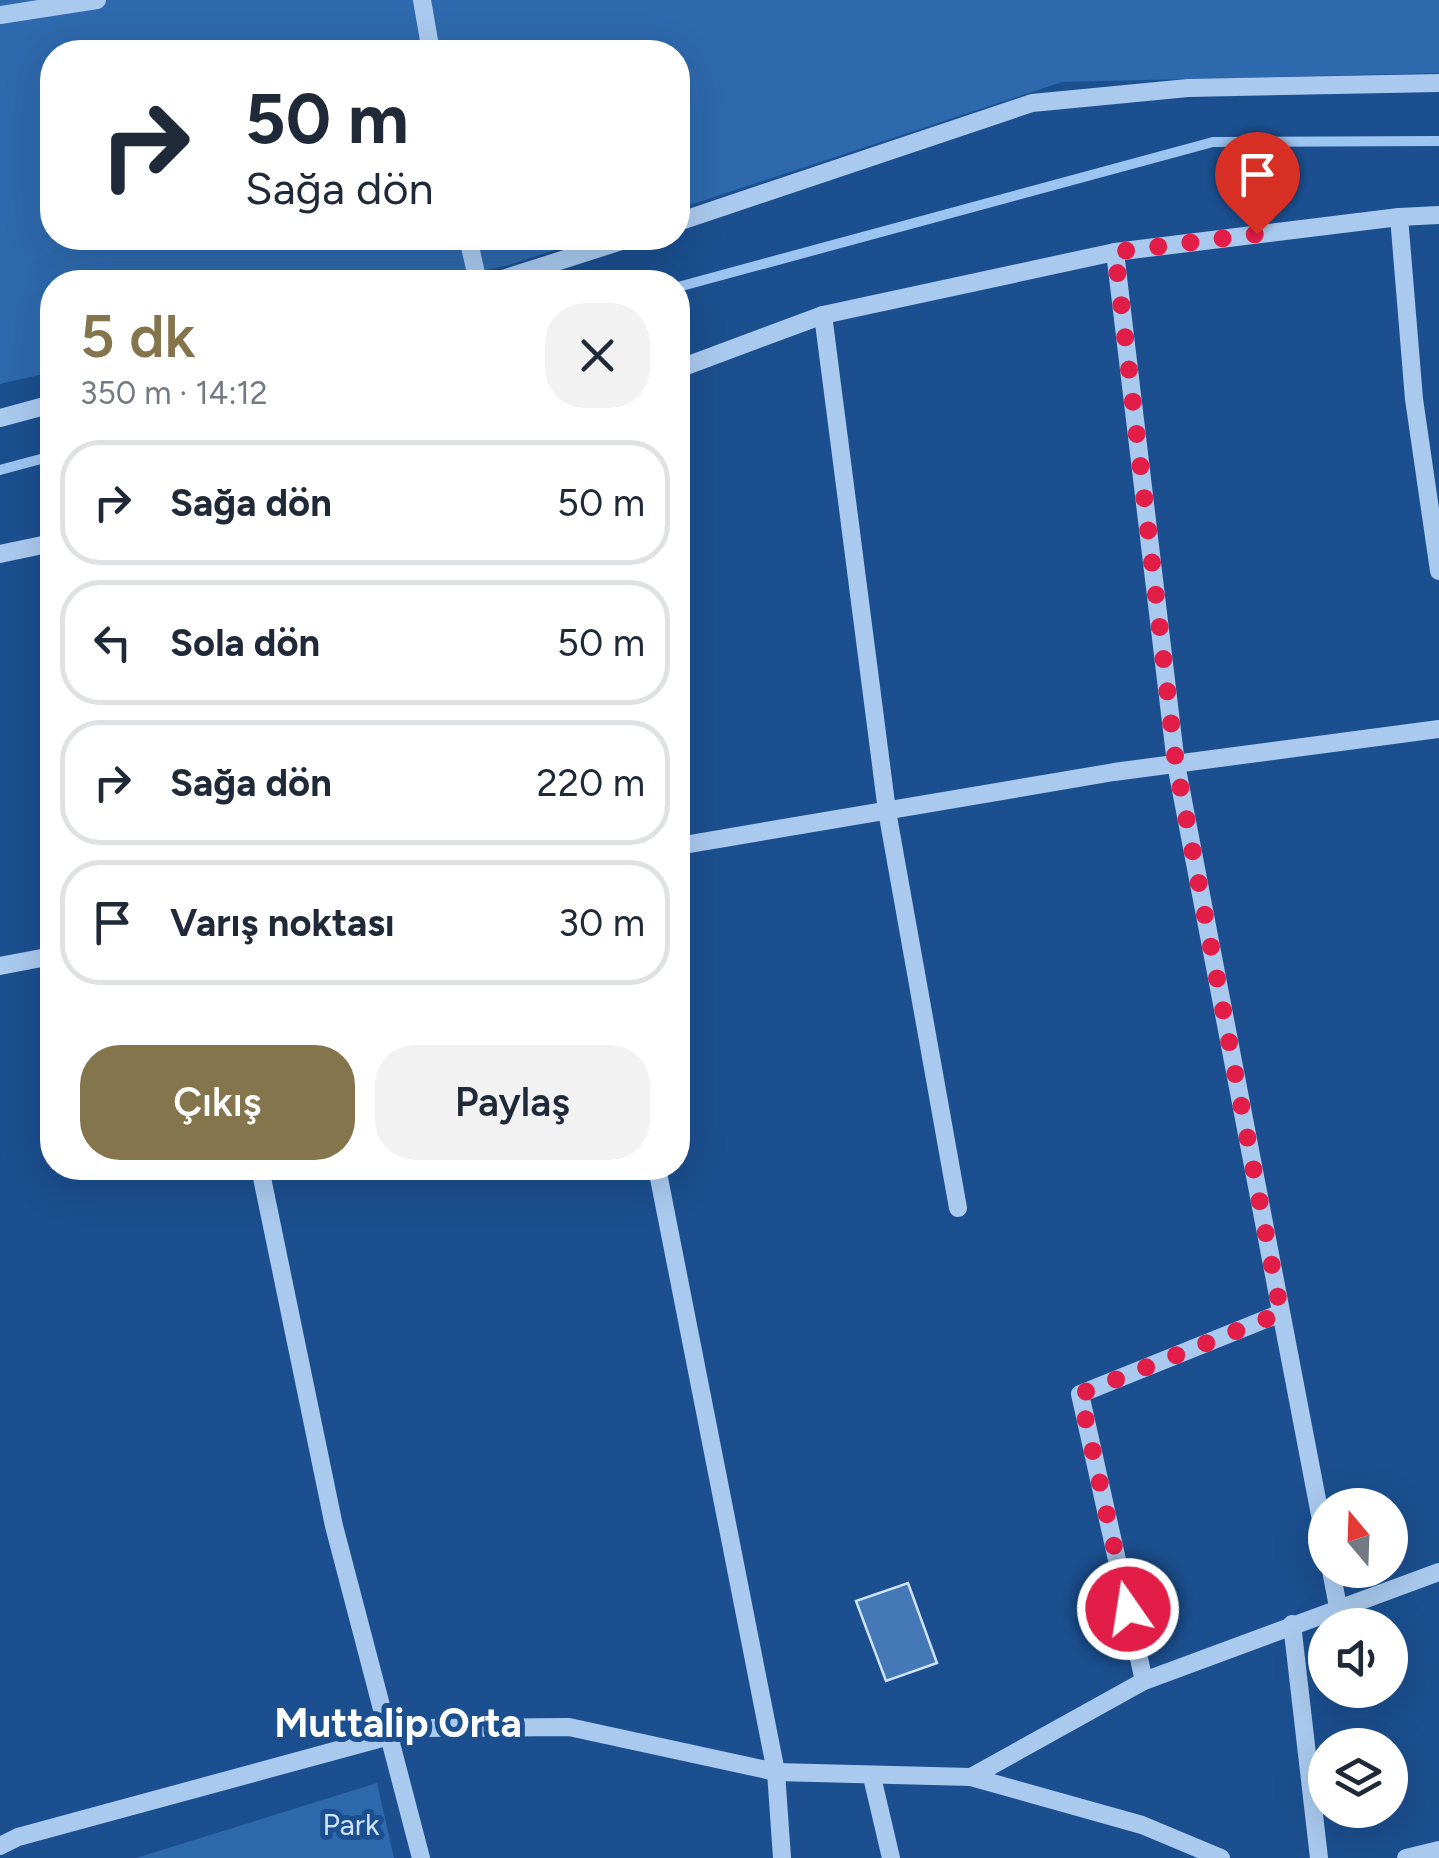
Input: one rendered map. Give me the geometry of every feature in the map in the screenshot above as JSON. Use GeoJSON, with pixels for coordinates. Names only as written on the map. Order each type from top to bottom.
{"type":"FeatureCollection","features":[{"type":"Feature","properties":{"kind":"street"},"geometry":{"type":"LineString","coordinates":[[0,15],[97,0]]}},
{"type":"Feature","properties":{"kind":"street"},"geometry":{"type":"LineString","coordinates":[[422,0],[429,40]]}},
{"type":"Feature","properties":{"kind":"street"},"geometry":{"type":"LineString","coordinates":[[690,218],[1032,103],[1188,88],[1439,83]]}},
{"type":"Feature","properties":{"kind":"street"},"geometry":{"type":"LineString","coordinates":[[690,364],[822,315],[1115,252],[1399,216],[1439,215]]}},
{"type":"Feature","properties":{"kind":"street"},"geometry":{"type":"LineString","coordinates":[[1399,216],[1414,400],[1439,570]]}},
{"type":"Feature","properties":{"kind":"street"},"geometry":{"type":"LineString","coordinates":[[531,270],[594,250]]}},
{"type":"Feature","properties":{"kind":"street"},"geometry":{"type":"LineString","coordinates":[[1115,252],[1176,764],[1315,1488]]}},
{"type":"Feature","properties":{"kind":"street"},"geometry":{"type":"LineString","coordinates":[[822,315],[887,811],[958,1208]]}},
{"type":"Feature","properties":{"kind":"street"},"geometry":{"type":"LineString","coordinates":[[0,418],[40,407]]}},
{"type":"Feature","properties":{"kind":"street"},"geometry":{"type":"LineString","coordinates":[[0,554],[40,546]]}},
{"type":"Feature","properties":{"kind":"street"},"geometry":{"type":"LineString","coordinates":[[690,844],[1176,764],[1439,729]]}},
{"type":"Feature","properties":{"kind":"street"},"geometry":{"type":"LineString","coordinates":[[0,966],[40,958]]}},
{"type":"Feature","properties":{"kind":"street"},"geometry":{"type":"LineString","coordinates":[[262,1180],[334,1526],[421,1858]]}},
{"type":"Feature","properties":{"kind":"street"},"geometry":{"type":"LineString","coordinates":[[658,1180],[776,1772],[782,1858]]}},
{"type":"Feature","properties":{"kind":"street"},"geometry":{"type":"LineString","coordinates":[[1144,1681],[1080,1394],[1281,1313]]}},
{"type":"Feature","properties":{"kind":"street"},"geometry":{"type":"LineString","coordinates":[[971,1778],[1144,1681],[1439,1572]]}},
{"type":"Feature","properties":{"kind":"street"},"geometry":{"type":"LineString","coordinates":[[1334,1588],[1338,1607]]}},
{"type":"Feature","properties":{"kind":"street"},"geometry":{"type":"LineString","coordinates":[[1292,1624],[1320,1858]]}},
{"type":"Feature","properties":{"kind":"street"},"geometry":{"type":"LineString","coordinates":[[0,1846],[18,1837],[419,1728],[569,1727],[776,1772],[971,1778],[1142,1824],[1220,1858]]}},
{"type":"Feature","properties":{"kind":"street"},"geometry":{"type":"LineString","coordinates":[[872,1776],[891,1858]]}},
{"type":"Feature","properties":{"kind":"street"},"geometry":{"type":"LineString","coordinates":[[1406,1858],[1439,1850]]}},
{"type":"Feature","properties":{"kind":"green space"},"geometry":{"type":"Polygon","coordinates":[[[0,0],[1439,0],[1439,73],[1062,82],[690,205],[690,40],[40,40],[40,250],[555,250],[487,270],[40,270],[40,375],[0,384],[0,0]]]}},
{"type":"Feature","properties":{"kind":"green space","name":"Park"},"geometry":{"type":"Polygon","coordinates":[[[377,1783],[394,1858],[136,1858],[377,1783]]]}},
{"type":"Feature","properties":{"kind":"building"},"geometry":{"type":"Polygon","coordinates":[[[908,1583],[937,1663],[886,1681],[856,1601],[908,1583]]]}},
{"type":"Feature","properties":{"kind":"waterway"},"geometry":{"type":"LineString","coordinates":[[690,284],[1213,142],[1439,141]]}},
{"type":"Feature","properties":{"kind":"waterway"},"geometry":{"type":"LineString","coordinates":[[0,470],[40,459]]}},
{"type":"Feature","properties":{"kind":"district","name":"Muttalip Orta"},"geometry":{"type":"Point","coordinates":[398,1723]}},
{"type":"Feature","properties":{"kind":"route"},"geometry":{"type":"LineString","coordinates":[[1128,1609],[1080,1394],[1281,1313],[1176,764],[1115,252],[1257,234]]}}]}
